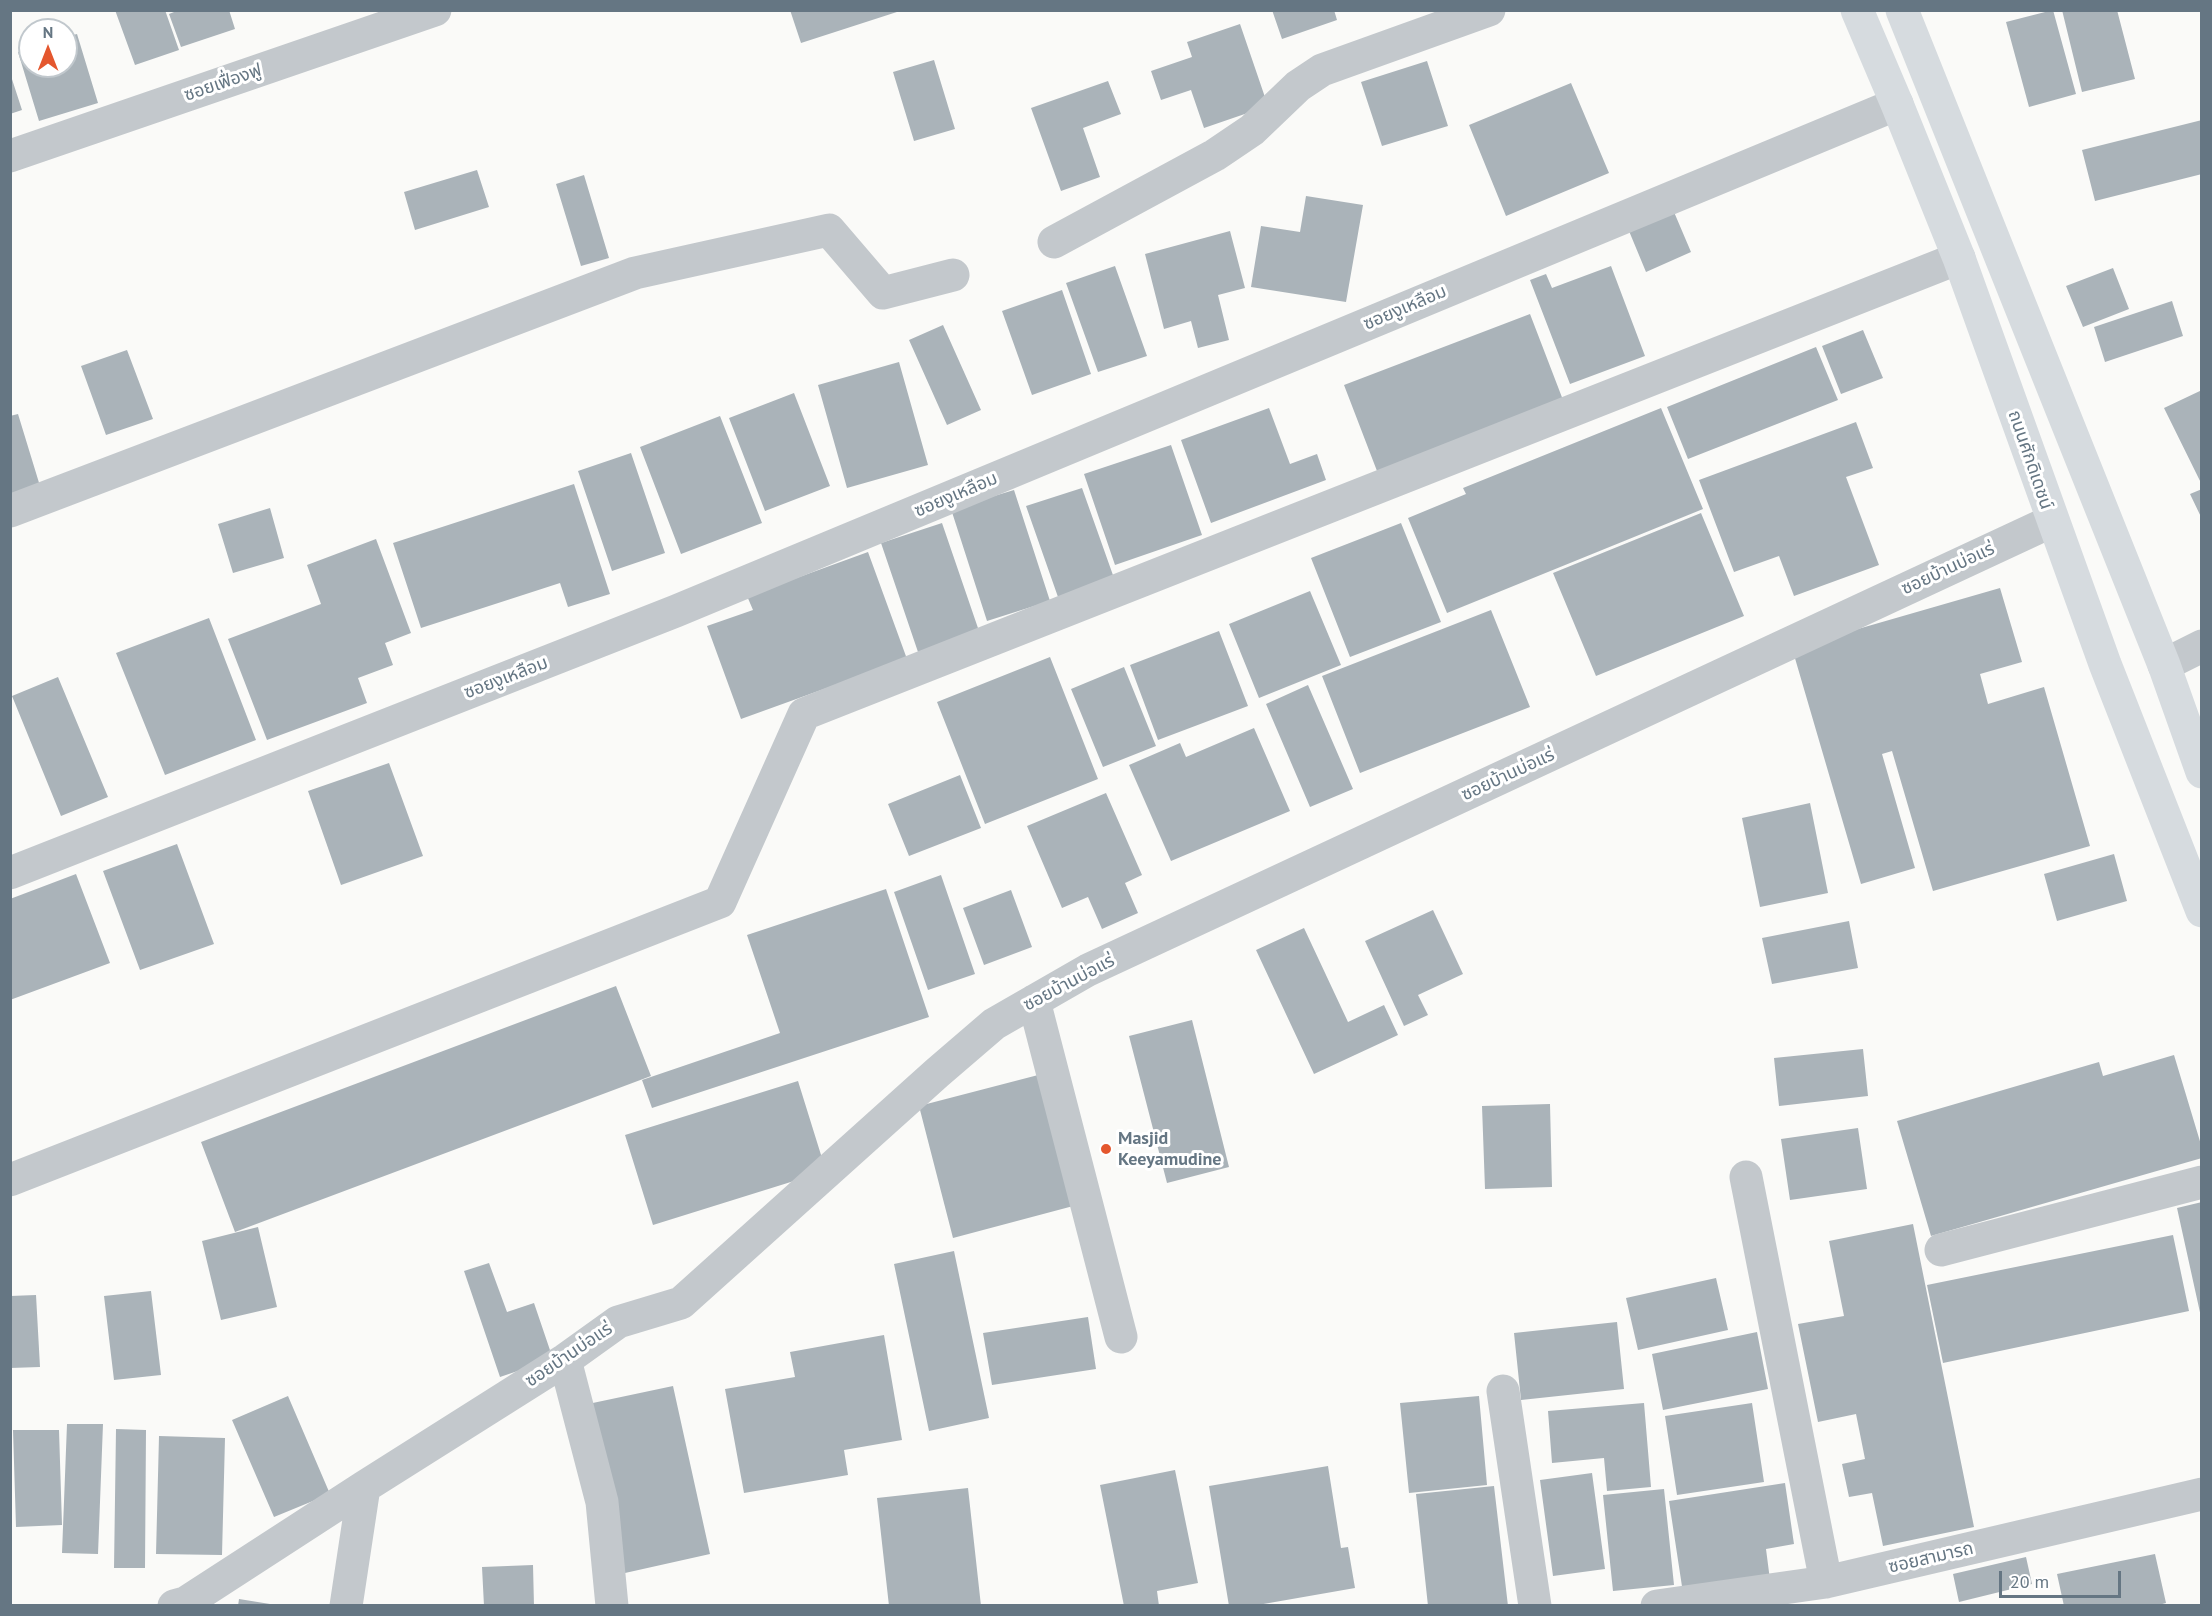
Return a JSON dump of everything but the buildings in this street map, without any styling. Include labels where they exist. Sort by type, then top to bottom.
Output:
[{"type":"main road","name":"ถนนศักดิเดชน์","points":[[1857,10],[1959,258],[2104,664],[2202,911]]},
{"type":"main road","points":[[1902,10],[2164,665],[2202,772]]},
{"type":"street","name":"ซอยเฟื่องฟู","points":[[10,156],[435,10]]},
{"type":"street","points":[[1054,242],[1215,154],[1252,130],[1298,86],[1322,70],[1489,10]]},
{"type":"street","name":"ซอยงูเหลือม","points":[[10,873],[676,611],[1897,104]]},
{"type":"street","points":[[10,511],[634,273],[829,230],[883,293],[953,275]]},
{"type":"street","points":[[10,1180],[720,902],[804,714],[1959,258]]},
{"type":"street","name":"ซอยบ้านบ่อแร่","points":[[181,1604],[565,1360],[618,1322],[681,1303],[994,1024],[1088,970],[2052,520]]},
{"type":"street","points":[[2164,665],[2202,646]]},
{"type":"street","points":[[1034,1001],[1121,1337]]},
{"type":"street","points":[[1746,1177],[1826,1582]]},
{"type":"street","points":[[1941,1250],[2202,1182]]},
{"type":"street","points":[[565,1360],[602,1502],[612,1605]]},
{"type":"street","points":[[1503,1391],[1535,1605]]},
{"type":"street","points":[[346,1605],[364,1486]]},
{"type":"street","name":"ซอยสามารถ","points":[[1658,1605],[1776,1597],[1826,1582],[2202,1494]]},
{"type":"place","name":"Masjid Keeyamudine","points":[[1106,1149]]}]
